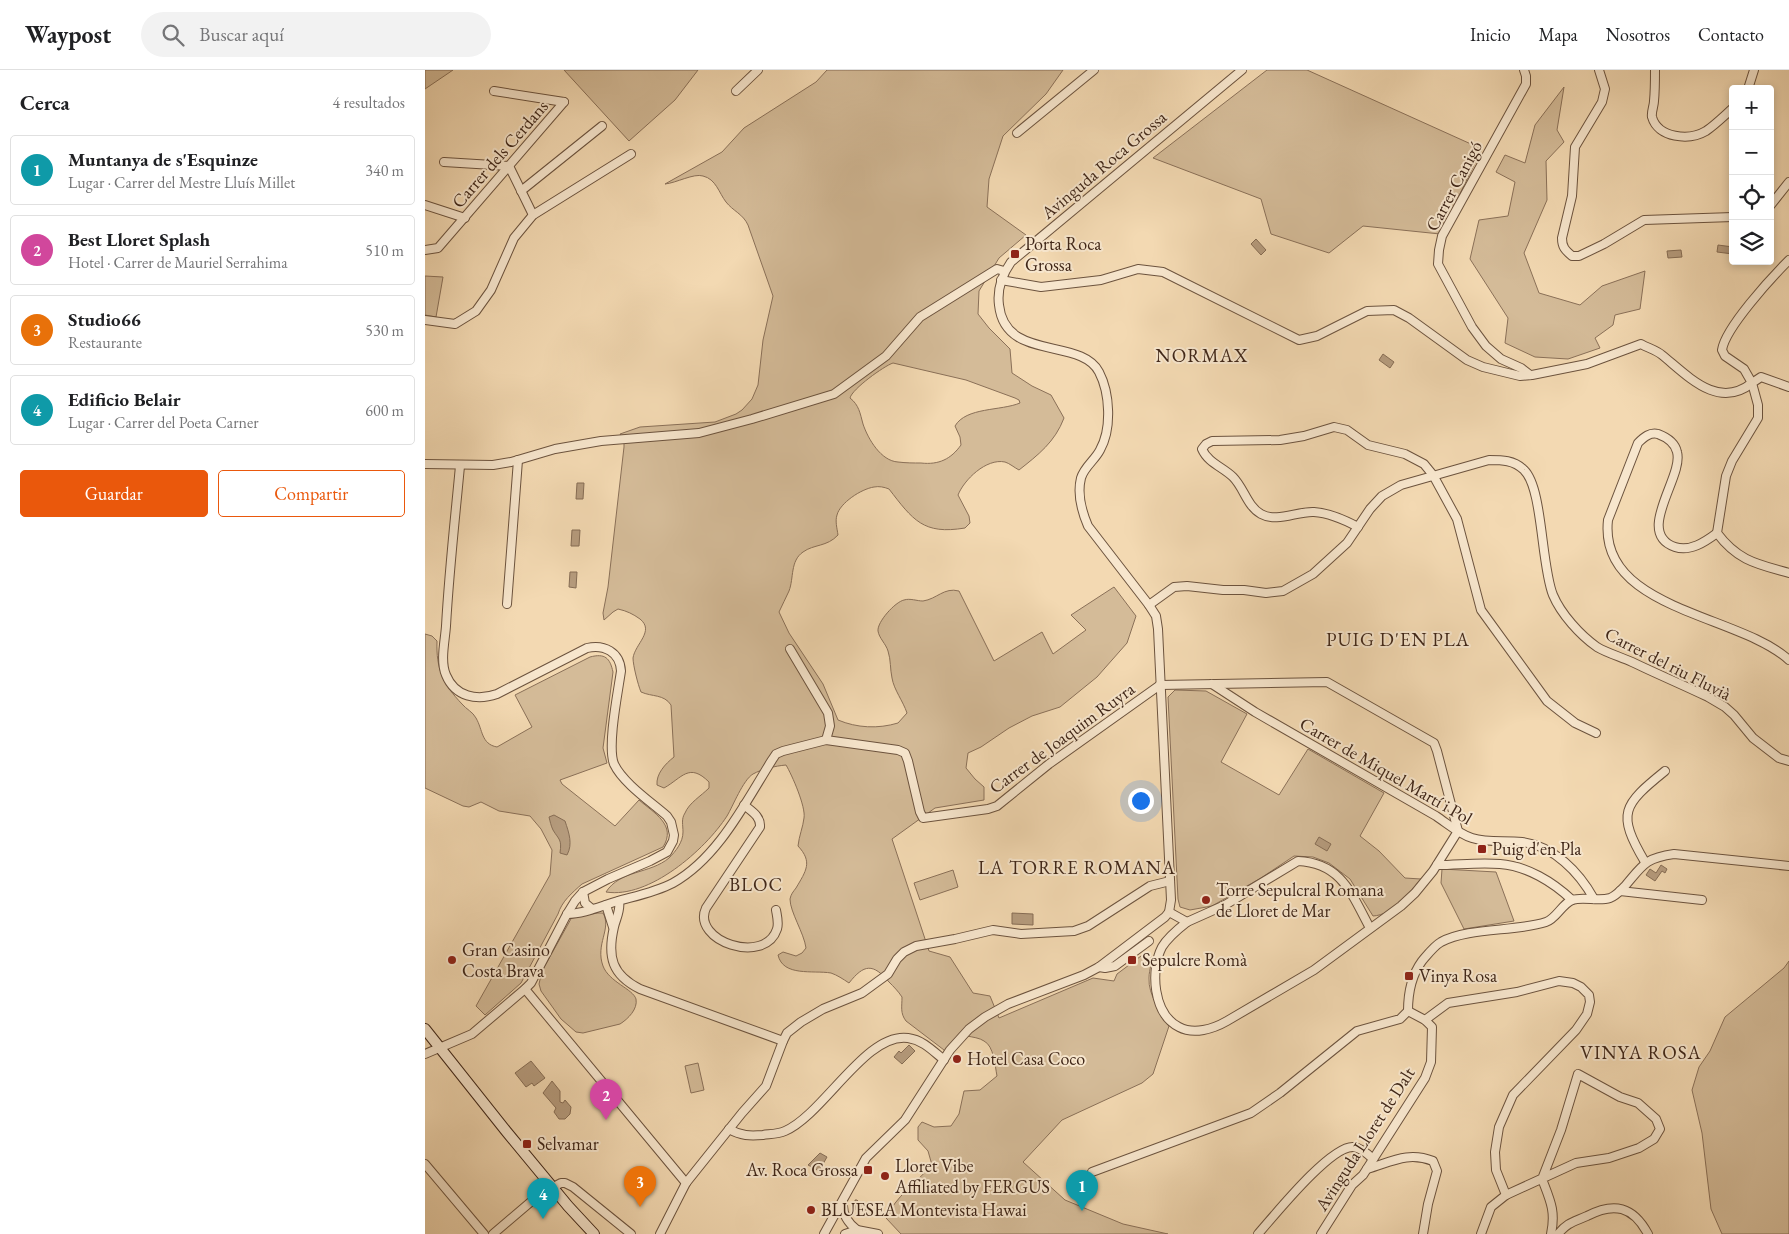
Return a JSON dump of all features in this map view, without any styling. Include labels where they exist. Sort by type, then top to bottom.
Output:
[{"type":"main road","points":[[425,1029],[552,1186],[594,1234]]},
{"type":"main road","points":[[425,1037],[439,1048]]},
{"type":"street","points":[[736,91],[758,70]]},
{"type":"street","points":[[1017,134],[1094,70]]},
{"type":"street","name":"Avinguda Roca Grossa","points":[[1169,912],[1171,907],[1170,880],[1156,616],[1088,526],[1083,515],[1079,490],[1083,472],[1100,451],[1107,428],[1108,413],[1103,382],[1098,371],[1081,356],[1030,344],[1019,338],[1007,326],[1000,313],[999,292],[1004,271],[1017,257],[1242,70]]},
{"type":"street","name":"Carrer Canigó","points":[[1524,70],[1526,76],[1525,84],[1442,236],[1438,264],[1472,327],[1486,346],[1501,359],[1521,368],[1530,375]]},
{"type":"street","points":[[1599,70],[1605,89],[1603,102],[1575,147],[1572,196],[1562,238],[1562,245],[1571,256],[1579,256],[1616,238],[1644,220],[1729,217]]},
{"type":"street","points":[[1655,70],[1654,103],[1651,115],[1655,124],[1665,132],[1678,137],[1692,136],[1705,132],[1729,111]]},
{"type":"street","points":[[1749,85],[1754,70]]},
{"type":"street","name":"Carrer dels Cerdans","points":[[425,250],[438,248],[564,102],[494,92]]},
{"type":"street","points":[[521,191],[602,126]]},
{"type":"street","points":[[425,320],[455,324],[476,311],[491,290],[514,238],[533,215],[631,154]]},
{"type":"street","points":[[444,162],[509,166],[533,215]]},
{"type":"street","points":[[1774,201],[1789,182]]},
{"type":"street","points":[[425,205],[465,218]]},
{"type":"street","points":[[1789,260],[1767,282],[1725,337],[1723,343],[1722,350],[1725,356],[1744,369],[1752,383],[1758,405],[1758,418],[1732,461],[1726,476],[1717,533],[1703,543],[1688,548],[1675,547],[1664,540],[1659,530],[1659,516],[1677,466],[1678,453],[1674,445],[1666,437],[1655,433],[1645,436],[1638,443],[1608,520],[1606,533],[1619,567],[1634,583],[1655,597],[1772,646],[1789,660]]},
{"type":"street","points":[[425,464],[493,465],[555,449],[601,441],[699,432],[753,419],[834,394],[886,356],[920,317],[997,269],[1004,271]]},
{"type":"street","points":[[1001,280],[1041,287],[1101,280],[1138,269],[1163,272],[1299,340],[1317,336],[1367,311],[1394,310],[1415,322],[1467,360],[1483,367],[1519,376],[1587,364],[1641,344],[1660,354],[1697,385],[1710,390],[1724,393],[1742,391],[1761,377],[1789,387]]},
{"type":"street","points":[[1358,527],[1344,520],[1314,512],[1276,517],[1261,514],[1249,501],[1241,486],[1232,476],[1209,460],[1202,449],[1212,441],[1281,440],[1304,436],[1334,427],[1347,430],[1368,445],[1405,454],[1424,464],[1433,475],[1457,519],[1481,610],[1547,701],[1575,723],[1596,733]]},
{"type":"street","points":[[507,604],[518,460]]},
{"type":"street","name":"Carrer del riu Fluvià","points":[[1149,605],[1174,587],[1187,586],[1266,593],[1283,591],[1313,574],[1347,543],[1370,509],[1382,496],[1401,485],[1433,475],[1489,460],[1504,460],[1514,463],[1525,471],[1533,486],[1544,558],[1553,595],[1570,622],[1598,647],[1708,697],[1725,707],[1753,738],[1779,758],[1789,761]]},
{"type":"street","points":[[425,1054],[476,1031],[525,989],[533,978],[569,910],[583,892],[667,852],[673,842],[673,828],[667,816],[626,780],[614,763],[612,746],[621,671],[619,661],[607,648],[596,646],[587,648],[486,698],[475,698],[463,694],[452,686],[445,674],[443,663],[460,466]]},
{"type":"street","points":[[1717,533],[1726,545],[1740,556],[1757,564],[1789,574]]},
{"type":"street","points":[[790,649],[828,713],[830,726],[826,740]]},
{"type":"street","points":[[1160,685],[1327,682],[1434,743],[1458,831],[1437,865],[1415,893],[1401,906],[1314,970],[1223,1024],[1202,1030],[1193,1030],[1179,1027],[1173,1023],[1164,1011],[1156,993],[1155,985],[1159,954],[1167,939],[1187,922],[1225,906],[1298,861],[1311,862],[1325,868],[1342,880],[1370,928]]},
{"type":"street","name":"Carrer de Miquel Martí i Pol","points":[[1211,684],[1255,712],[1436,816],[1458,831],[1480,840],[1529,843],[1545,850],[1569,865],[1586,884],[1594,900]]},
{"type":"street","name":"Carrer de Joaquim Ruyra","points":[[569,910],[576,914],[663,888],[681,878],[717,846],[776,754],[783,750],[826,740],[898,750],[905,753],[923,818],[988,809],[997,806],[1049,764],[1160,685]]},
{"type":"street","points":[[1645,862],[1637,849],[1627,822],[1628,809],[1644,788],[1665,771]]},
{"type":"street","points":[[744,804],[759,818],[760,827],[706,908],[704,913],[705,923],[707,929],[719,939],[742,948],[756,947],[767,942],[775,933],[778,922],[776,910]]},
{"type":"street","points":[[1092,1172],[1251,1113],[1279,1094],[1357,1031],[1400,1019],[1408,1011],[1408,994],[1413,978],[1424,959],[1440,942],[1457,936],[1549,922],[1559,910],[1572,900],[1612,898],[1645,862],[1656,857],[1674,854],[1789,866]]},
{"type":"street","points":[[1437,865],[1501,864],[1517,868],[1554,884],[1572,900]]},
{"type":"street","points":[[660,1234],[686,1184],[766,1086],[787,1033],[801,1022],[823,1008],[862,993],[883,979],[900,956],[916,946],[993,930],[1021,934],[1074,931],[1088,926],[1150,886],[1170,880]]},
{"type":"street","points":[[1620,891],[1702,900]]},
{"type":"street","points":[[583,892],[585,903],[592,909]]},
{"type":"street","points":[[619,901],[620,906],[613,928],[610,948],[612,961],[618,973],[628,982],[640,989],[783,1041]]},
{"type":"street","points":[[606,905],[613,928]]},
{"type":"street","points":[[824,1234],[866,1158],[905,1120],[962,1035],[985,1017],[1013,1002],[1084,975],[1099,967],[1165,918],[1169,912],[1187,922]]},
{"type":"street","points":[[1144,934],[1159,954]]},
{"type":"street","points":[[1099,967],[1115,966],[1149,941]]},
{"type":"street","points":[[1408,1011],[1425,1020],[1448,1003],[1517,992],[1559,981],[1573,983],[1581,987],[1589,995],[1590,1002],[1587,1014],[1577,1030],[1513,1096],[1499,1127],[1495,1152],[1496,1170],[1506,1195]]},
{"type":"street","points":[[525,989],[686,1184]]},
{"type":"street","name":"Avinguda Lloret de Dalt","points":[[1321,1234],[1352,1185],[1367,1169],[1425,1078],[1431,1062],[1432,1027],[1425,1020]]},
{"type":"street","points":[[729,1129],[741,1135],[749,1136],[775,1134],[791,1128],[810,1114],[863,1058],[877,1047],[891,1040],[899,1038],[914,1039],[927,1046],[944,1060]]},
{"type":"street","points":[[1481,1234],[1491,1207],[1506,1195],[1542,1179],[1576,1164],[1609,1158],[1639,1148],[1654,1138],[1660,1129],[1657,1120],[1638,1102],[1620,1097],[1578,1074],[1561,1130],[1542,1179],[1551,1203],[1554,1219],[1551,1234]]},
{"type":"street","points":[[1258,1234],[1319,1166],[1344,1149],[1353,1147],[1364,1151],[1373,1158]]},
{"type":"street","points":[[1367,1169],[1408,1157],[1422,1157],[1433,1161],[1437,1170],[1428,1204],[1423,1234]]},
{"type":"street","points":[[425,1164],[484,1234]]},
{"type":"street","points":[[493,1234],[540,1194],[561,1182],[569,1185],[631,1234]]},
{"type":"street","points":[[843,1200],[843,1210],[851,1232],[878,1234]]},
{"type":"street","points":[[1558,1234],[1570,1222],[1596,1211],[1613,1208],[1626,1210],[1636,1217],[1648,1234]]},
{"type":"shaded area","points":[[425,70],[453,70],[425,89]]},
{"type":"shaded area","points":[[564,70],[698,70],[675,100],[629,141]]},
{"type":"shaded area","points":[[827,70],[1063,70],[1046,94],[1003,136],[989,179],[987,207],[1026,235],[999,258],[979,291],[978,314],[1010,349],[1012,373],[1051,395],[1064,418],[1060,427],[1051,441],[1019,470],[1005,462],[990,463],[970,477],[958,495],[969,516],[970,523],[965,528],[939,529],[920,523],[905,509],[889,489],[869,488],[852,497],[842,506],[837,515],[838,535],[829,542],[807,549],[796,560],[791,586],[779,612],[789,633],[823,684],[838,720],[868,727],[898,723],[907,713],[893,682],[888,651],[878,631],[883,618],[892,608],[904,600],[923,601],[945,592],[959,591],[994,661],[1042,632],[1053,654],[1086,630],[1071,615],[1114,587],[1136,616],[1127,643],[1097,677],[1060,707],[1032,716],[968,753],[966,768],[984,787],[984,800],[935,808],[892,839],[929,951],[950,957],[973,993],[990,996],[999,1018],[1093,978],[1114,981],[1117,974],[1145,953],[1150,954],[1149,984],[1156,1003],[1169,1026],[1153,1074],[1142,1083],[1062,1120],[1023,1162],[1065,1200],[1123,1224],[1168,1234],[901,1234],[886,1218],[901,1196],[932,1165],[928,1151],[918,1140],[918,1127],[922,1122],[934,1127],[951,1126],[959,1114],[964,1091],[980,1090],[997,1076],[993,1057],[987,1044],[980,1039],[967,1036],[947,1056],[944,1050],[906,1021],[902,1013],[902,997],[878,971],[869,968],[864,969],[849,983],[831,973],[792,970],[781,962],[778,955],[783,952],[796,956],[806,948],[792,910],[790,899],[803,877],[807,862],[798,846],[804,813],[798,791],[786,765],[764,769],[749,777],[727,816],[717,829],[690,857],[674,869],[640,888],[623,892],[606,892],[619,880],[653,867],[669,858],[677,849],[682,839],[683,820],[687,809],[709,788],[709,782],[702,776],[691,772],[681,776],[664,788],[657,785],[658,777],[662,770],[674,757],[671,705],[665,699],[645,694],[640,689],[633,658],[645,633],[646,628],[644,624],[632,614],[618,609],[604,620],[603,613],[608,587],[624,447],[624,440],[620,434],[640,427],[715,422],[742,410],[752,399],[758,385],[763,340],[773,296],[748,225],[726,202],[714,183],[699,175],[665,184],[722,152],[744,128],[816,82]],"holes":[[[893,363],[966,380],[1015,398],[1020,403],[975,412],[960,420],[955,426],[961,445],[949,457],[933,463],[898,462],[886,458],[872,442],[865,430],[857,406],[850,398],[856,389],[869,378]]]},
{"type":"shaded area","points":[[1267,70],[1307,70],[1482,149],[1440,234],[1363,226],[1329,253],[1271,234],[1261,199],[1153,158]]},
{"type":"shaded area","points":[[1564,87],[1557,130],[1564,142],[1546,161],[1547,200],[1524,253],[1539,293],[1580,305],[1602,286],[1645,271],[1640,309],[1615,315],[1613,325],[1595,338],[1600,348],[1568,359],[1535,357],[1505,343],[1508,318],[1470,259],[1479,220],[1508,216],[1515,182],[1496,172],[1505,155],[1525,163],[1535,125]]},
{"type":"shaded area","points":[[1256,239],[1266,250],[1261,255],[1251,244]]},
{"type":"shaded area","points":[[1718,245],[1729,246],[1729,254],[1717,252]]},
{"type":"shaded area","points":[[1681,250],[1682,257],[1668,258],[1667,251]]},
{"type":"shaded area","points":[[425,276],[443,277],[436,317],[425,315]]},
{"type":"shaded area","points":[[1383,354],[1394,362],[1390,368],[1379,360]]},
{"type":"shaded area","points":[[577,483],[584,483],[583,499],[576,499]]},
{"type":"shaded area","points":[[572,530],[580,530],[579,546],[571,546]]},
{"type":"shaded area","points":[[570,572],[577,572],[576,588],[569,587]]},
{"type":"shaded area","points":[[425,634],[432,636],[437,641],[439,668],[445,683],[455,697],[475,716],[485,740],[497,747],[532,727],[515,695],[590,657],[603,656],[606,658],[613,672],[603,748],[607,763],[560,780],[562,784],[615,826],[639,800],[662,820],[667,832],[667,839],[663,847],[582,884],[571,894],[562,905],[521,983],[485,1015],[476,1006],[550,875],[552,850],[541,829],[530,816],[499,811],[481,802],[469,807],[463,806],[425,788]]},
{"type":"shaded area","points":[[1175,690],[1206,691],[1247,714],[1221,762],[1279,795],[1308,749],[1384,793],[1360,836],[1379,851],[1405,878],[1421,879],[1394,908],[1380,915],[1373,916],[1350,879],[1329,863],[1313,857],[1294,856],[1261,878],[1212,906],[1190,910],[1180,907],[1178,899],[1168,697]]},
{"type":"shaded area","points":[[554,815],[565,821],[570,843],[567,855],[560,853],[560,842],[552,828],[549,817]]},
{"type":"shaded area","points":[[1319,837],[1331,844],[1327,851],[1315,844]]},
{"type":"shaded area","points":[[1661,865],[1667,869],[1665,873],[1662,871],[1655,881],[1646,875],[1650,869],[1656,873]]},
{"type":"shaded area","points":[[1442,869],[1496,872],[1514,921],[1464,929],[1441,883]]},
{"type":"shaded area","points":[[953,870],[958,887],[920,900],[914,883]]},
{"type":"shaded area","points":[[603,913],[606,925],[601,951],[603,966],[615,981],[634,995],[636,1003],[632,1013],[620,1024],[583,1033],[576,1032],[561,1019],[541,991],[539,984],[542,971],[572,917]]},
{"type":"shaded area","points":[[1012,913],[1033,914],[1033,925],[1012,924]]},
{"type":"shaded area","points":[[1789,961],[1789,1234],[1722,1234],[1711,1209],[1702,1133],[1692,1090],[1699,1067],[1710,1051],[1725,1017],[1784,968]]},
{"type":"shaded area","points":[[909,1045],[915,1051],[902,1064],[894,1057],[899,1051],[901,1053]]},
{"type":"shaded area","points":[[531,1061],[545,1078],[534,1086],[532,1083],[526,1087],[515,1073]]},
{"type":"shaded area","points":[[698,1063],[704,1090],[691,1093],[685,1066]]},
{"type":"shaded area","points":[[552,1081],[560,1091],[560,1102],[563,1103],[565,1100],[571,1107],[570,1114],[565,1119],[559,1119],[554,1112],[556,1108],[543,1093]]},
{"type":"shaded area","points":[[820,1153],[827,1157],[819,1171],[808,1165]]},
{"type":"shaded area","points":[[855,1200],[868,1212],[865,1217],[856,1210]]},
{"type":"place","name":"Porta Roca Grossa","points":[[1015,254]]},
{"type":"place","name":"Puig d'en Pla","points":[[1482,849]]},
{"type":"place","name":"Torre Sepulcral Romana de Lloret de Mar","points":[[1206,900]]},
{"type":"place","name":"Gran Casino Costa Brava","points":[[452,960]]},
{"type":"place","name":"Sepulcre Romà","points":[[1132,960]]},
{"type":"place","name":"Vinya Rosa","points":[[1409,976]]},
{"type":"place","name":"Hotel Casa Coco","points":[[957,1059]]},
{"type":"place","name":"Best Lloret Splash","points":[[606,1120]]},
{"type":"place","name":"Selvamar","points":[[527,1144]]},
{"type":"place","name":"Av. Roca Grossa","points":[[868,1170]]},
{"type":"place","name":"Lloret Vibe Affiliated by FERGUS","points":[[885,1176]]},
{"type":"place","name":"Studio66","points":[[640,1207]]},
{"type":"place","name":"BLUESEA Montevista Hawai","points":[[811,1210]]},
{"type":"place","name":"Muntanya de s'Esquinze","points":[[1082,1211]]},
{"type":"place","name":"Edificio Belair","points":[[543,1219]]},
{"type":"district","name":"NORMAX","points":[[1202,355]]},
{"type":"district","name":"PUIG D'EN PLA","points":[[1398,639]]},
{"type":"district","name":"LA TORRE ROMANA","points":[[1077,867]]},
{"type":"district","name":"BLOC","points":[[756,884]]},
{"type":"district","name":"VINYA ROSA","points":[[1641,1052]]}]
